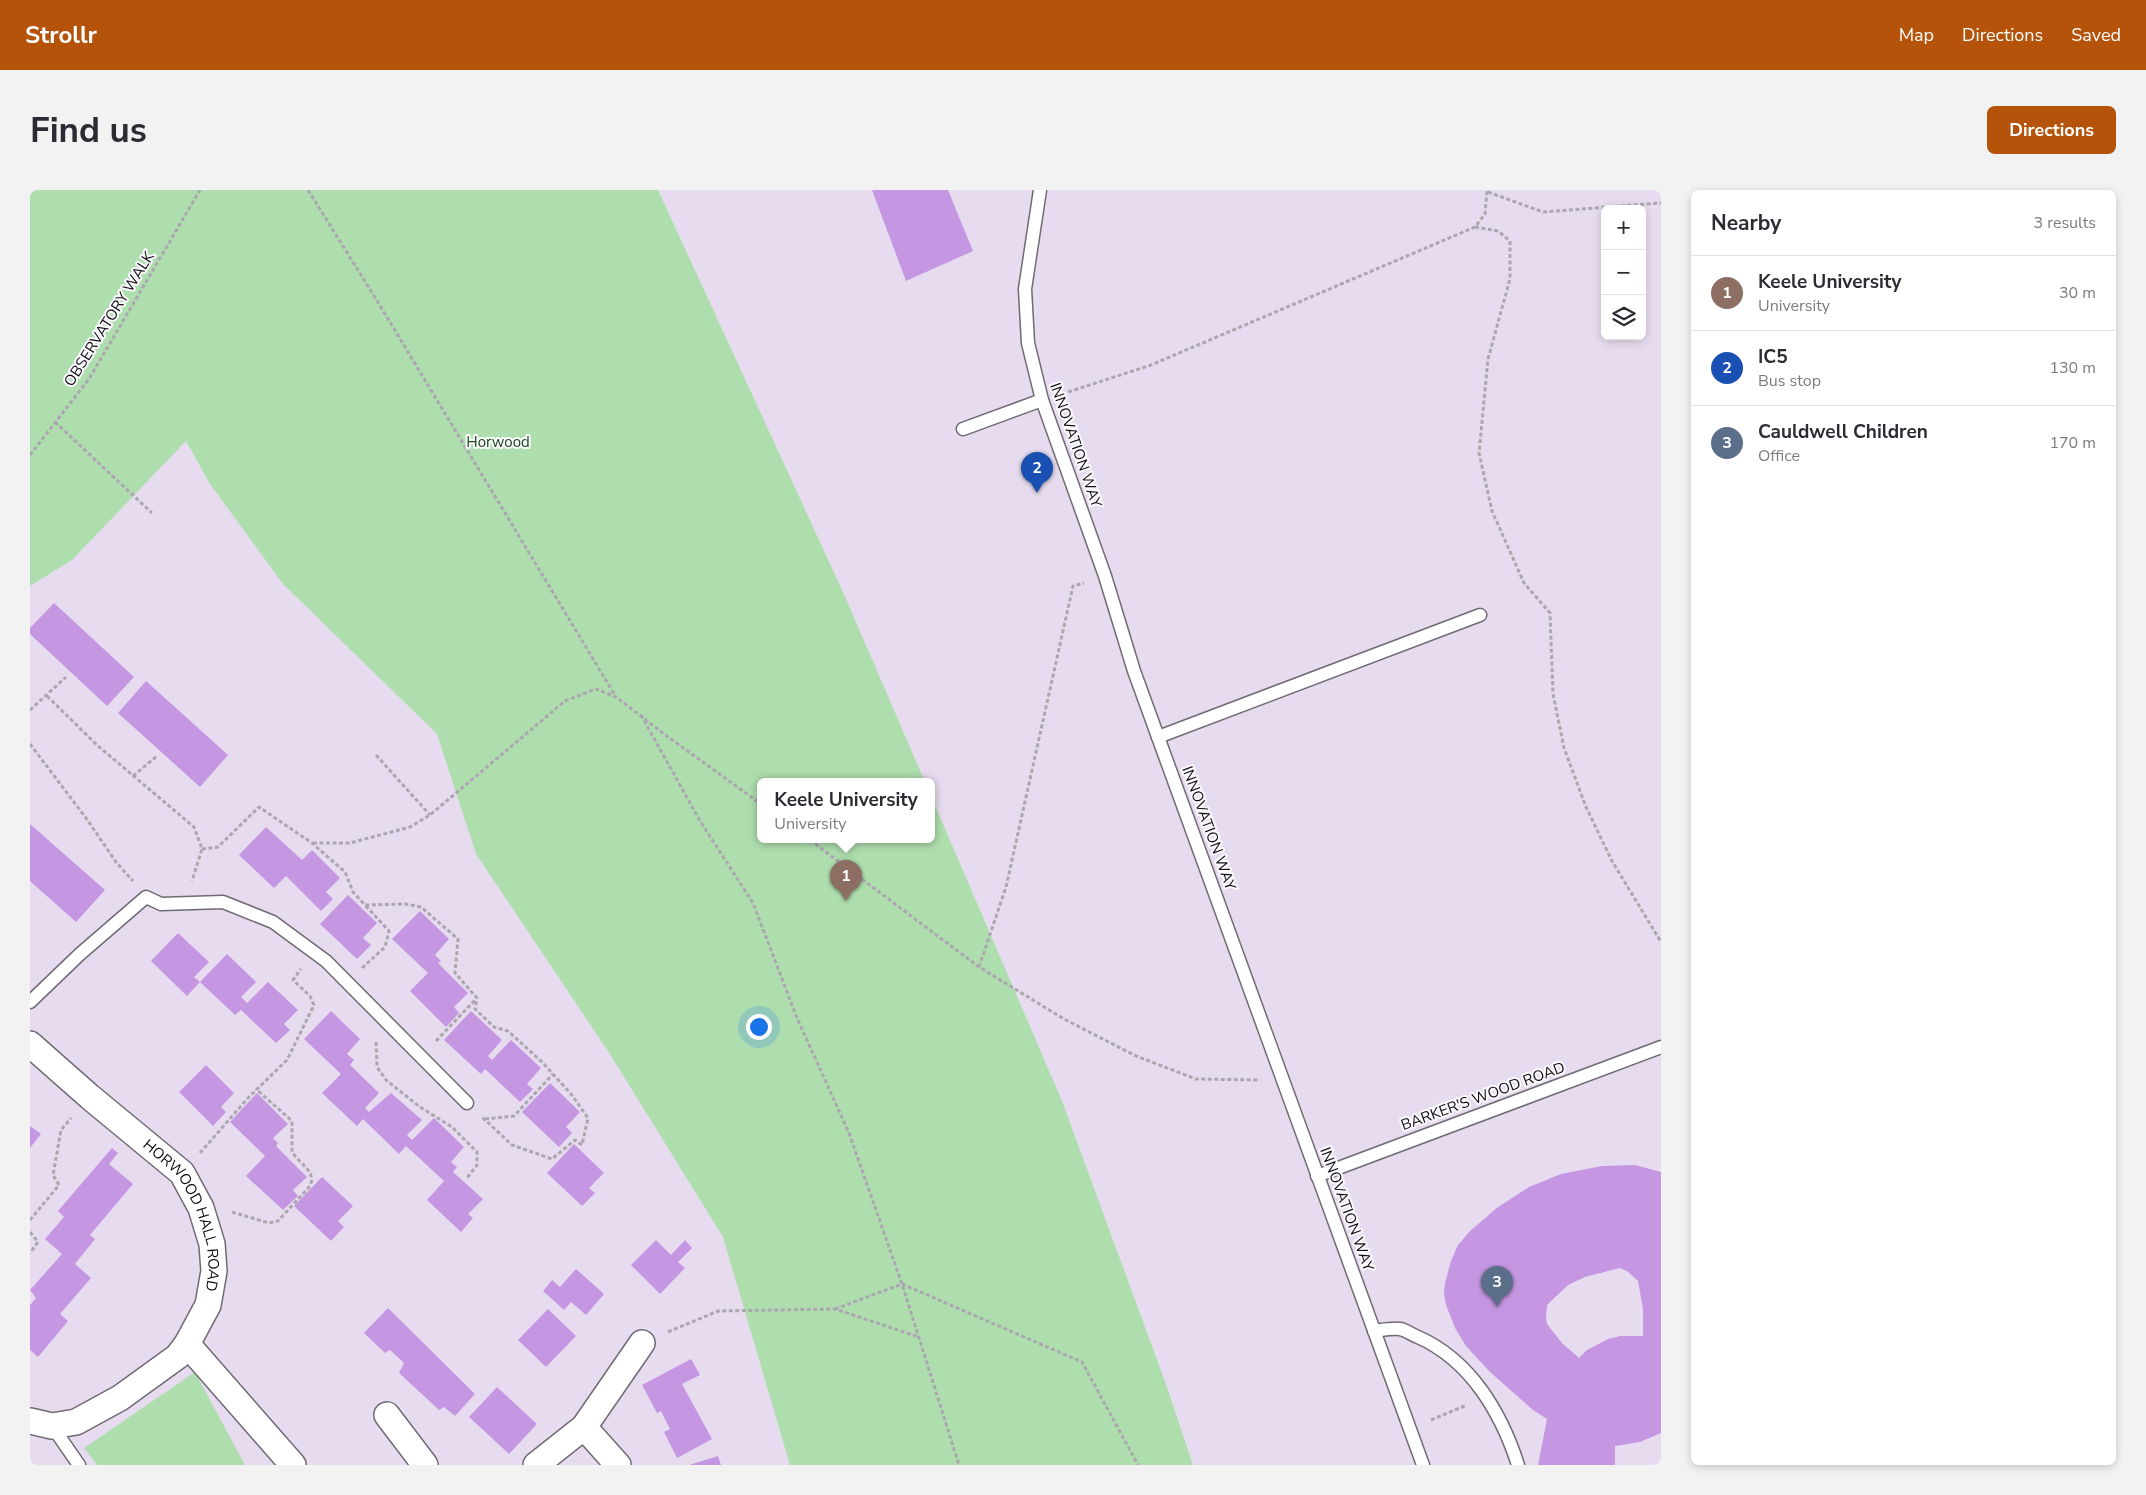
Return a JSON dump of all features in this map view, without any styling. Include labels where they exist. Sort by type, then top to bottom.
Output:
[{"type":"street","name":"HORWOOD HALL ROAD","points":[[30,1044],[90,1097],[182,1173],[201,1208],[212,1244],[214,1271],[208,1305],[187,1344],[178,1356],[120,1398],[76,1422],[41,1423]]},
{"type":"street","points":[[536,1465],[584,1427],[642,1343]]},
{"type":"street","points":[[187,1344],[293,1465]]},
{"type":"street","points":[[387,1415],[425,1465]]},
{"type":"street","points":[[584,1427],[618,1465]]},
{"type":"lane","name":"INNOVATION WAY","points":[[1040,190],[1025,289],[1028,343],[1042,400],[1105,576],[1134,670],[1422,1465]]},
{"type":"lane","points":[[963,429],[1042,400]]},
{"type":"lane","points":[[1158,737],[1480,615]]},
{"type":"lane","points":[[30,1002],[80,954],[146,896],[161,904],[223,902],[273,922],[314,953],[467,1103]]},
{"type":"lane","name":"BARKER'S WOOD ROAD","points":[[1317,1176],[1661,1047]]},
{"type":"lane","points":[[1374,1331],[1401,1329],[1432,1344],[1468,1373],[1487,1397],[1510,1439],[1518,1465]]},
{"type":"lane","points":[[41,1423],[79,1465]]},
{"type":"path","name":"OBSERVATORY WALK","points":[[30,455],[89,379],[200,190]]},
{"type":"path","points":[[308,190],[381,307],[616,696]]},
{"type":"path","points":[[1042,400],[1151,365],[1476,227],[1485,214],[1488,191],[1543,212],[1661,203]]},
{"type":"path","points":[[1476,227],[1498,231],[1510,241],[1510,279],[1488,359],[1480,453],[1492,511],[1524,583],[1550,613],[1553,694],[1564,748],[1586,807],[1612,861],[1661,942]]},
{"type":"path","points":[[55,422],[152,513]]},
{"type":"path","points":[[979,968],[1006,887],[1074,586],[1105,576]]},
{"type":"path","points":[[30,710],[66,677]]},
{"type":"path","points":[[312,843],[350,844],[410,827],[430,815],[565,701],[596,689],[616,696],[668,737],[757,801]]},
{"type":"path","points":[[47,696],[133,776],[194,827],[202,849],[193,881],[161,904]]},
{"type":"path","points":[[641,715],[700,820],[753,903],[796,1018],[849,1133],[902,1284],[959,1465]]},
{"type":"path","points":[[30,744],[86,818],[116,862],[146,896]]},
{"type":"path","points":[[376,755],[430,815]]},
{"type":"path","points":[[133,776],[157,756]]},
{"type":"path","points":[[202,849],[218,847],[259,807],[312,843],[345,872],[353,892],[389,931],[385,946],[365,968],[337,974]]},
{"type":"path","points":[[814,843],[979,968],[1064,1019],[1136,1056],[1187,1076],[1204,1079],[1283,1080]]},
{"type":"path","points":[[365,905],[405,904],[421,907],[458,939],[455,972],[477,998]]},
{"type":"path","points":[[182,1173],[256,1089],[286,1060],[314,1005],[310,996],[293,980],[314,953]]},
{"type":"path","points":[[412,1048],[434,1044],[477,998]]},
{"type":"path","points":[[467,1103],[512,1145],[552,1159],[575,1140],[582,1145],[588,1118],[553,1074],[508,1031],[494,1027],[475,1009],[477,998]]},
{"type":"path","points":[[378,1014],[375,1050],[377,1068],[386,1080],[420,1107],[452,1127],[477,1152],[477,1165],[467,1178]]},
{"type":"path","points":[[484,1120],[514,1116],[553,1074]]},
{"type":"path","points":[[201,1208],[242,1214],[269,1222],[278,1221],[310,1186],[313,1180],[312,1174],[292,1151],[292,1121],[256,1089]]},
{"type":"path","points":[[30,1220],[59,1185],[53,1175],[61,1130],[90,1097]]},
{"type":"path","points":[[30,1232],[38,1242],[30,1253]]},
{"type":"path","points":[[835,1309],[902,1284],[1082,1362],[1138,1465]]},
{"type":"path","points":[[642,1343],[718,1311],[835,1309],[919,1337]]},
{"type":"path","points":[[1409,1429],[1487,1397]]},
{"type":"shaded area","points":[[30,190],[1661,190],[1661,1465],[30,1465]]},
{"type":"green space","name":"Horwood","points":[[30,190],[658,190],[843,592],[923,778],[757,778],[757,843],[935,843],[935,805],[1062,1101],[1167,1387],[1193,1465],[790,1465],[723,1237],[608,1051],[476,854],[437,734],[283,584],[210,484],[186,441],[72,560],[30,586]]},
{"type":"green space","points":[[195,1372],[245,1465],[97,1465],[84,1448]]},
{"type":"building","points":[[872,190],[948,190],[973,251],[906,281]]},
{"type":"building","points":[[54,603],[134,677],[107,706],[30,634],[30,628]]},
{"type":"building","points":[[146,681],[228,755],[200,787],[118,713]]},
{"type":"building","points":[[30,824],[105,890],[76,922],[30,881]]},
{"type":"building","points":[[266,827],[302,860],[312,850],[340,878],[326,892],[333,899],[321,911],[286,876],[274,888],[239,855]]},
{"type":"building","points":[[348,895],[377,923],[363,938],[371,945],[357,959],[320,924]]},
{"type":"building","points":[[420,911],[449,939],[435,955],[441,961],[438,963],[468,993],[454,1007],[459,1013],[446,1027],[410,991],[428,973],[392,939]]},
{"type":"building","points":[[178,933],[209,962],[194,977],[200,982],[187,996],[151,961]]},
{"type":"building","points":[[227,954],[256,982],[241,997],[247,1003],[268,982],[298,1010],[284,1024],[290,1030],[276,1043],[241,1010],[235,1015],[200,982]]},
{"type":"building","points":[[331,1011],[360,1039],[347,1054],[354,1060],[350,1065],[379,1093],[365,1108],[369,1112],[391,1093],[422,1120],[407,1135],[412,1140],[434,1118],[464,1147],[451,1162],[457,1167],[453,1172],[483,1199],[468,1214],[473,1218],[461,1232],[427,1200],[444,1181],[406,1146],[399,1154],[363,1119],[357,1126],[322,1093],[341,1074],[304,1039]]},
{"type":"building","points":[[471,1011],[502,1040],[488,1056],[492,1060],[511,1040],[541,1068],[527,1084],[533,1089],[520,1102],[485,1069],[481,1074],[444,1040]]},
{"type":"building","points":[[206,1065],[234,1093],[221,1107],[226,1112],[213,1126],[179,1092]]},
{"type":"building","points":[[550,1083],[580,1112],[566,1127],[572,1133],[559,1147],[522,1112]]},
{"type":"building","points":[[257,1093],[288,1124],[273,1138],[278,1143],[276,1146],[307,1177],[293,1190],[298,1196],[283,1210],[246,1176],[265,1156],[230,1122]]},
{"type":"building","points":[[30,1126],[41,1134],[30,1148]]},
{"type":"building","points":[[574,1144],[604,1173],[589,1188],[595,1193],[582,1206],[547,1173]]},
{"type":"building","points":[[112,1148],[118,1153],[109,1164],[133,1184],[90,1235],[95,1239],[75,1264],[91,1278],[60,1314],[68,1321],[38,1357],[30,1350],[30,1305],[36,1298],[30,1290],[62,1254],[45,1239],[64,1217],[58,1211]]},
{"type":"building","points":[[1635,1165],[1661,1172],[1661,1433],[1640,1442],[1615,1446],[1615,1465],[1538,1465],[1547,1419],[1533,1410],[1490,1372],[1466,1346],[1455,1328],[1446,1305],[1445,1283],[1458,1245],[1470,1231],[1498,1207],[1529,1187],[1561,1174],[1602,1166]],"holes":[[[1620,1268],[1627,1271],[1638,1281],[1643,1309],[1643,1336],[1620,1336],[1608,1339],[1587,1350],[1579,1358],[1562,1343],[1547,1324],[1547,1305],[1568,1285],[1585,1277]]]},
{"type":"building","points":[[322,1177],[353,1206],[338,1221],[344,1227],[331,1241],[294,1206]]},
{"type":"building","points":[[656,1240],[671,1255],[685,1240],[692,1248],[678,1262],[685,1268],[660,1294],[631,1265]]},
{"type":"building","points":[[576,1269],[604,1294],[586,1315],[571,1302],[564,1310],[543,1291],[552,1280],[560,1287]]},
{"type":"building","points":[[388,1308],[475,1394],[455,1416],[444,1407],[439,1410],[399,1373],[404,1363],[390,1350],[385,1353],[364,1333]]},
{"type":"building","points":[[548,1309],[576,1336],[546,1367],[518,1340]]},
{"type":"building","points":[[691,1359],[700,1375],[682,1384],[712,1439],[677,1458],[664,1432],[670,1429],[661,1411],[657,1413],[642,1385]]},
{"type":"building","points":[[497,1387],[537,1424],[509,1454],[469,1417]]},
{"type":"building","points":[[718,1456],[721,1465],[689,1465]]},
{"type":"place","name":"IC5","points":[[1037,493]]},
{"type":"place","name":"Keele University","points":[[846,901]]},
{"type":"place","name":"Cauldwell Children","points":[[1497,1307]]}]
